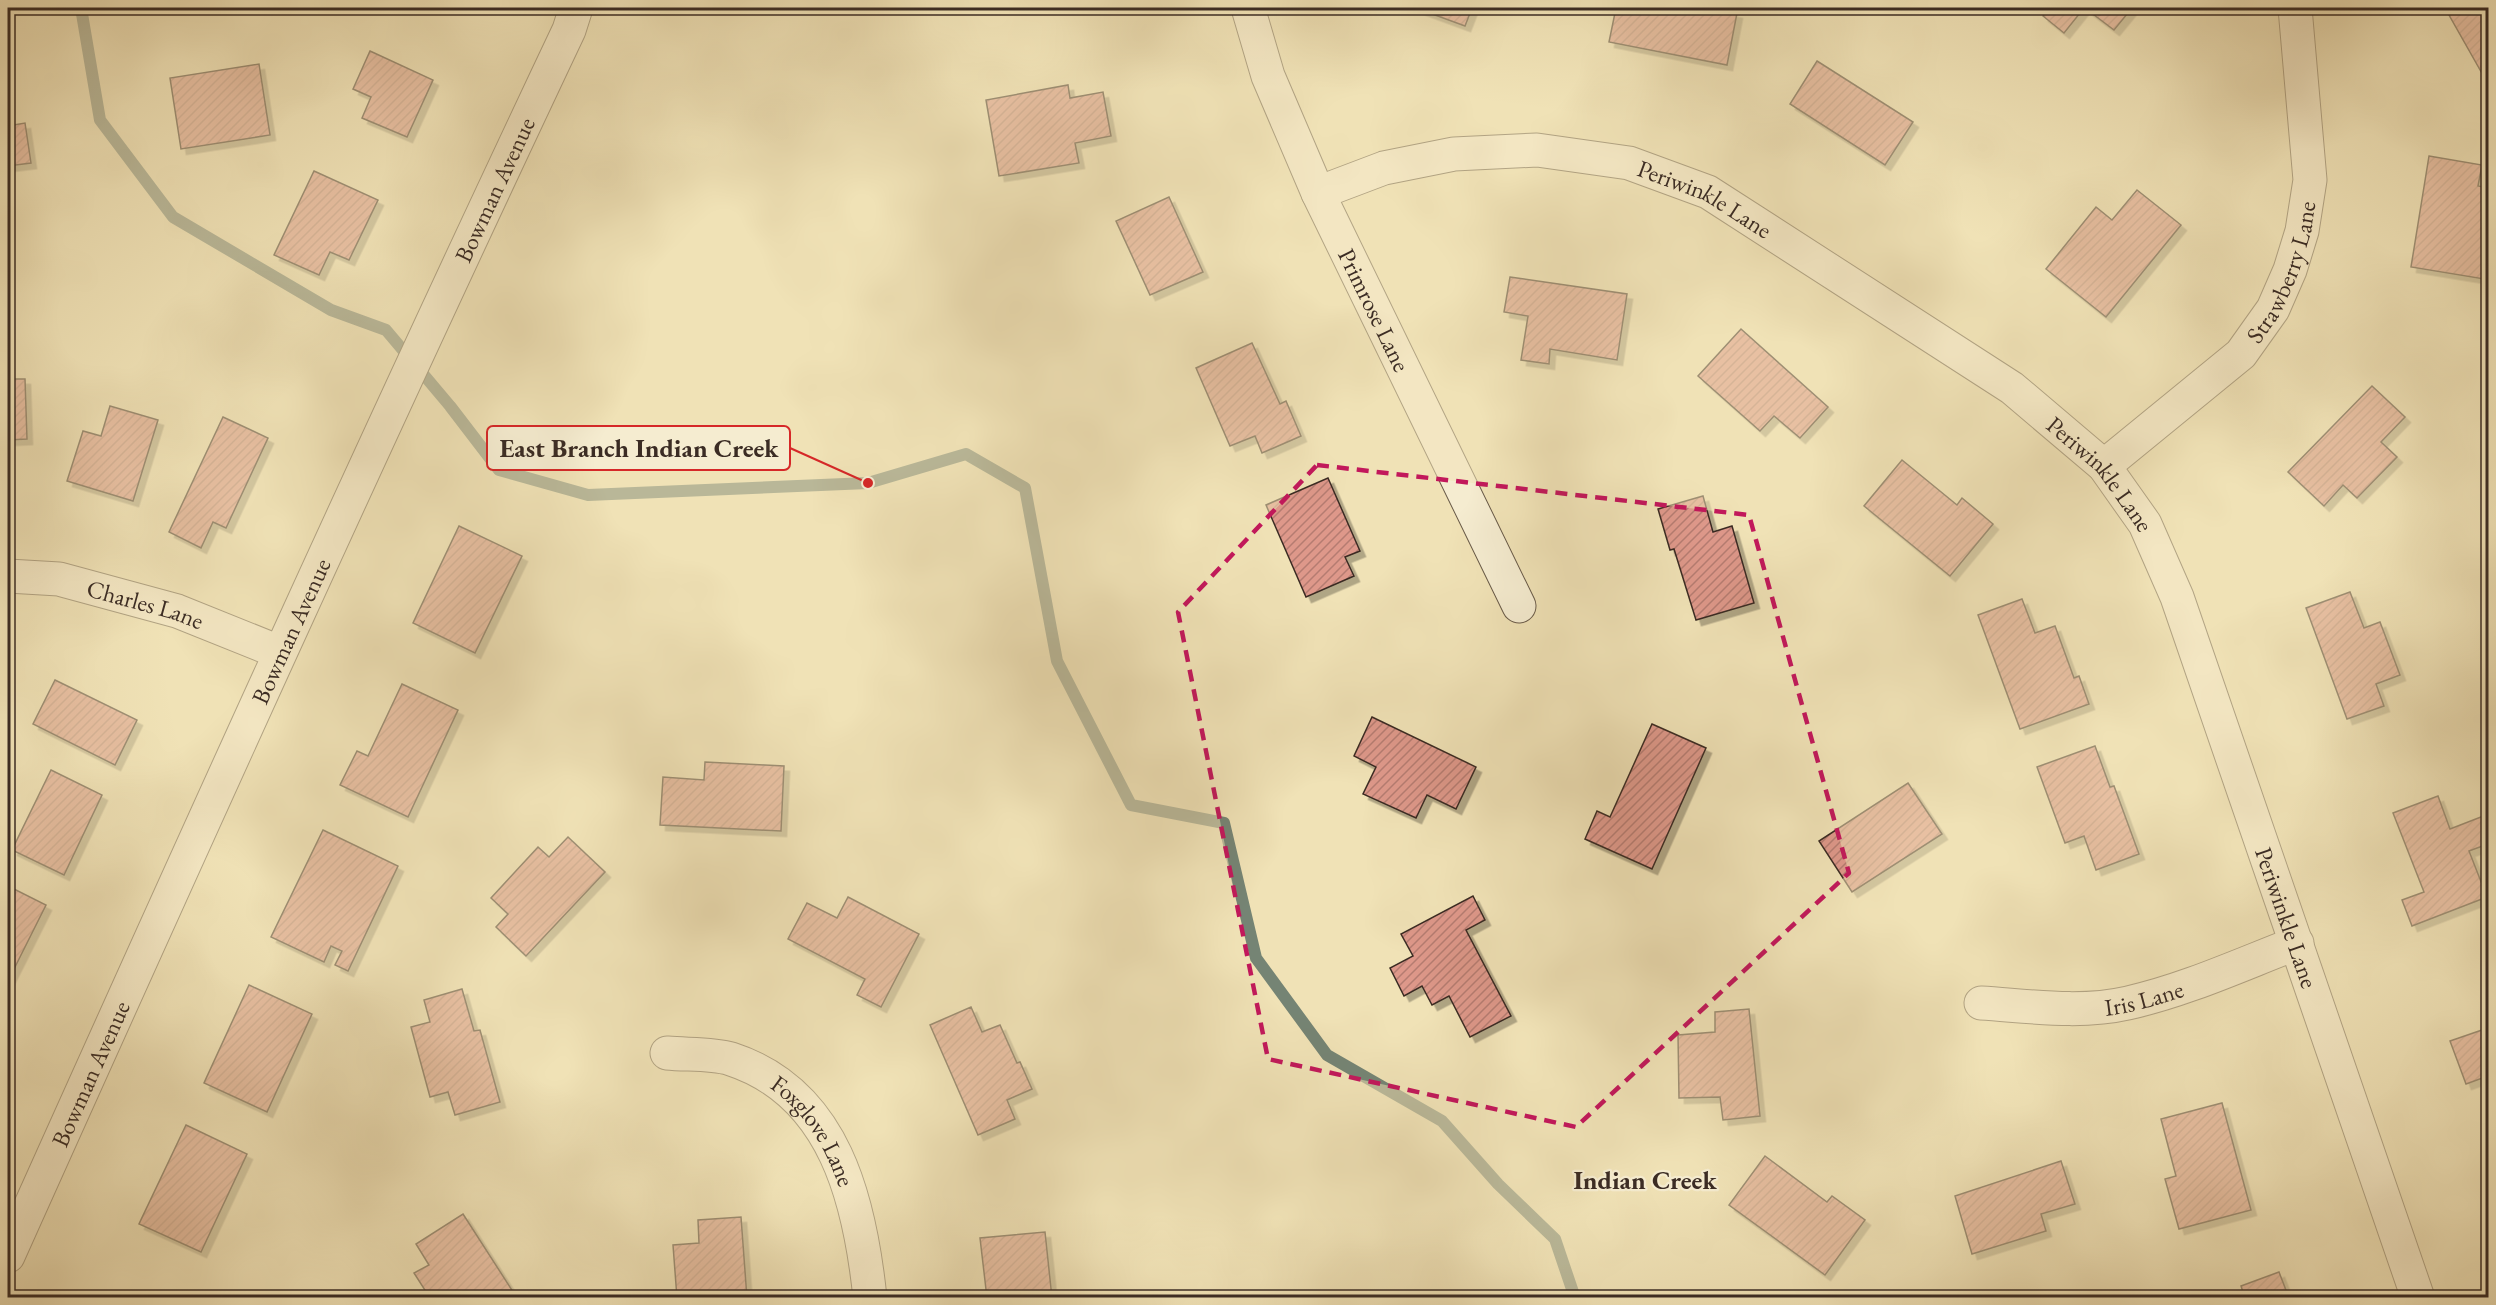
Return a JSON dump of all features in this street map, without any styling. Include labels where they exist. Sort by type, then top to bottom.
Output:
[{"type":"street","name":"Bowman Avenue","points":[[8,1256],[279,652],[569,30],[576,8]]},
{"type":"street","name":"Primrose Lane","points":[[1248,8],[1268,76],[1318,193],[1519,606]]},
{"type":"street","name":"Strawberry Lane","points":[[2104,466],[2241,354],[2273,309],[2290,270],[2302,231],[2310,180],[2295,8]]},
{"type":"street","name":"Periwinkle Lane","points":[[1318,193],[1384,168],[1454,154],[1537,150],[1629,163],[1708,192],[2012,388],[2104,466],[2145,524],[2177,597],[2418,1298]]},
{"type":"street","name":"Charles Lane","points":[[8,576],[60,579],[166,608],[279,652]]},
{"type":"street","name":"Iris Lane","points":[[1981,1003],[2074,1009],[2127,1003],[2183,987],[2297,943]]},
{"type":"street","name":"Foxglove Lane","points":[[667,1053],[728,1058],[755,1068],[778,1081],[803,1106],[823,1133],[839,1161],[850,1188],[859,1220],[870,1298]]},
{"type":"highlighted area","points":[[1317,465],[1749,515],[1849,873],[1576,1127],[1268,1059],[1178,612]]},
{"type":"building","points":[[1416,8],[1472,8],[1465,26]]},
{"type":"building","points":[[1616,8],[1710,8],[1737,13],[1727,65],[1609,42]]},
{"type":"building","points":[[2050,8],[2084,8],[2064,33],[2043,16]]},
{"type":"building","points":[[2085,8],[2132,8],[2114,30]]},
{"type":"building","points":[[2462,8],[2488,8],[2488,84],[2449,15]]},
{"type":"building","points":[[370,51],[433,80],[407,137],[362,118],[371,97],[353,89]]},
{"type":"building","points":[[1817,61],[1913,122],[1885,165],[1790,104]]},
{"type":"building","points":[[259,64],[270,135],[181,149],[170,78]]},
{"type":"building","points":[[1068,85],[1070,98],[1103,92],[1111,136],[1075,143],[1079,163],[999,176],[986,100]]},
{"type":"building","points":[[25,123],[31,163],[8,166],[8,126]]},
{"type":"building","points":[[2429,156],[2482,165],[2478,186],[2488,188],[2488,252],[2484,279],[2411,267]]},
{"type":"building","points":[[314,171],[378,200],[349,260],[330,252],[319,275],[274,255]]},
{"type":"building","points":[[2137,190],[2181,225],[2106,317],[2046,269],[2096,207],[2112,220]]},
{"type":"building","points":[[1169,197],[1203,272],[1150,295],[1116,221]]},
{"type":"building","points":[[1510,277],[1627,294],[1617,360],[1550,349],[1549,364],[1521,360],[1528,316],[1504,312]]},
{"type":"building","points":[[1741,329],[1828,407],[1800,438],[1774,416],[1760,431],[1698,376]]},
{"type":"building","points":[[1252,343],[1280,404],[1286,401],[1301,436],[1262,453],[1255,436],[1230,446],[1196,368]]},
{"type":"building","points":[[8,379],[25,379],[27,439],[8,440]]},
{"type":"building","points":[[2372,386],[2405,417],[2381,442],[2397,457],[2357,498],[2343,485],[2324,506],[2288,472]]},
{"type":"building","points":[[110,406],[158,420],[133,501],[67,481],[83,431],[101,436]]},
{"type":"building","points":[[223,417],[268,438],[226,528],[213,522],[201,548],[169,532]]},
{"type":"building","points":[[1902,460],[1957,505],[1962,498],[1993,524],[1950,576],[1864,506]]},
{"type":"building","points":[[1328,478],[1360,551],[1345,557],[1354,576],[1306,597],[1266,505]]},
{"type":"building","points":[[1703,496],[1713,532],[1732,526],[1754,603],[1696,620],[1674,549],[1670,550],[1658,509]]},
{"type":"building","points":[[459,526],[522,556],[475,653],[413,623]]},
{"type":"building","points":[[2350,592],[2364,628],[2380,622],[2400,675],[2376,684],[2384,706],[2347,719],[2306,608]]},
{"type":"building","points":[[2022,599],[2035,633],[2055,626],[2074,678],[2079,676],[2089,704],[2020,729],[1978,615]]},
{"type":"building","points":[[55,680],[137,720],[115,765],[33,724]]},
{"type":"building","points":[[402,684],[458,710],[408,817],[340,785],[357,751],[368,756]]},
{"type":"building","points":[[1372,717],[1476,767],[1456,809],[1427,795],[1416,818],[1363,794],[1376,767],[1354,756]]},
{"type":"building","points":[[1652,724],[1706,748],[1652,869],[1585,839],[1597,811],[1610,817]]},
{"type":"building","points":[[2095,746],[2110,787],[2114,786],[2139,854],[2096,870],[2084,836],[2065,843],[2037,767]]},
{"type":"building","points":[[705,762],[784,766],[781,831],[660,825],[663,777],[704,780]]},
{"type":"building","points":[[51,770],[102,795],[64,875],[12,850]]},
{"type":"building","points":[[1908,783],[1942,834],[1852,892],[1819,841]]},
{"type":"building","points":[[2438,796],[2450,829],[2486,815],[2488,844],[2469,851],[2487,897],[2412,926],[2402,900],[2424,892],[2393,813]]},
{"type":"building","points":[[323,830],[398,866],[348,971],[335,965],[342,951],[331,946],[324,962],[271,937]]},
{"type":"building","points":[[568,837],[605,872],[526,956],[496,927],[508,914],[491,898],[538,847],[549,857]]},
{"type":"building","points":[[8,886],[46,905],[8,981]]},
{"type":"building","points":[[1473,896],[1485,920],[1466,930],[1511,1016],[1470,1037],[1449,996],[1432,1005],[1422,986],[1404,996],[1390,968],[1413,956],[1401,934]]},
{"type":"building","points":[[848,897],[919,934],[881,1007],[857,995],[865,979],[788,939],[807,903],[837,918]]},
{"type":"building","points":[[249,985],[312,1014],[267,1112],[204,1083]]},
{"type":"building","points":[[462,989],[474,1031],[480,1030],[500,1102],[455,1115],[448,1092],[430,1097],[411,1027],[430,1022],[424,1000]]},
{"type":"building","points":[[971,1007],[982,1032],[1000,1025],[1032,1089],[1007,1100],[1015,1119],[978,1135],[930,1025]]},
{"type":"building","points":[[1749,1009],[1760,1116],[1723,1120],[1720,1097],[1679,1098],[1678,1035],[1715,1032],[1715,1012]]},
{"type":"building","points":[[2482,1030],[2486,1040],[2488,1039],[2488,1076],[2466,1084],[2450,1041]]},
{"type":"building","points":[[2222,1103],[2251,1210],[2179,1229],[2165,1179],[2176,1176],[2161,1119]]},
{"type":"building","points":[[186,1125],[247,1154],[201,1252],[139,1224]]},
{"type":"building","points":[[1765,1156],[1827,1202],[1832,1196],[1865,1220],[1825,1275],[1729,1205]]},
{"type":"building","points":[[2061,1161],[2075,1204],[2041,1214],[2046,1231],[1972,1254],[1955,1196]]},
{"type":"building","points":[[463,1214],[517,1298],[430,1298],[414,1273],[429,1265],[416,1244]]},
{"type":"building","points":[[741,1217],[747,1298],[677,1298],[673,1245],[699,1243],[698,1220]]},
{"type":"building","points":[[1045,1232],[1052,1298],[987,1298],[980,1238]]},
{"type":"building","points":[[2279,1272],[2289,1298],[2245,1298],[2241,1286]]},
{"type":"waterway","points":[[81,8],[100,120],[173,217],[331,310],[386,330],[450,406],[499,470],[588,495],[868,483],[966,454],[1025,488],[1057,661],[1131,805],[1224,823],[1256,958],[1327,1055],[1442,1121],[1498,1184],[1555,1239],[1575,1298]]},
{"type":"place","name":"East Branch Indian Creek","points":[[868,483]]},
{"type":"district","name":"Indian Creek","points":[[1645,1180]]}]
